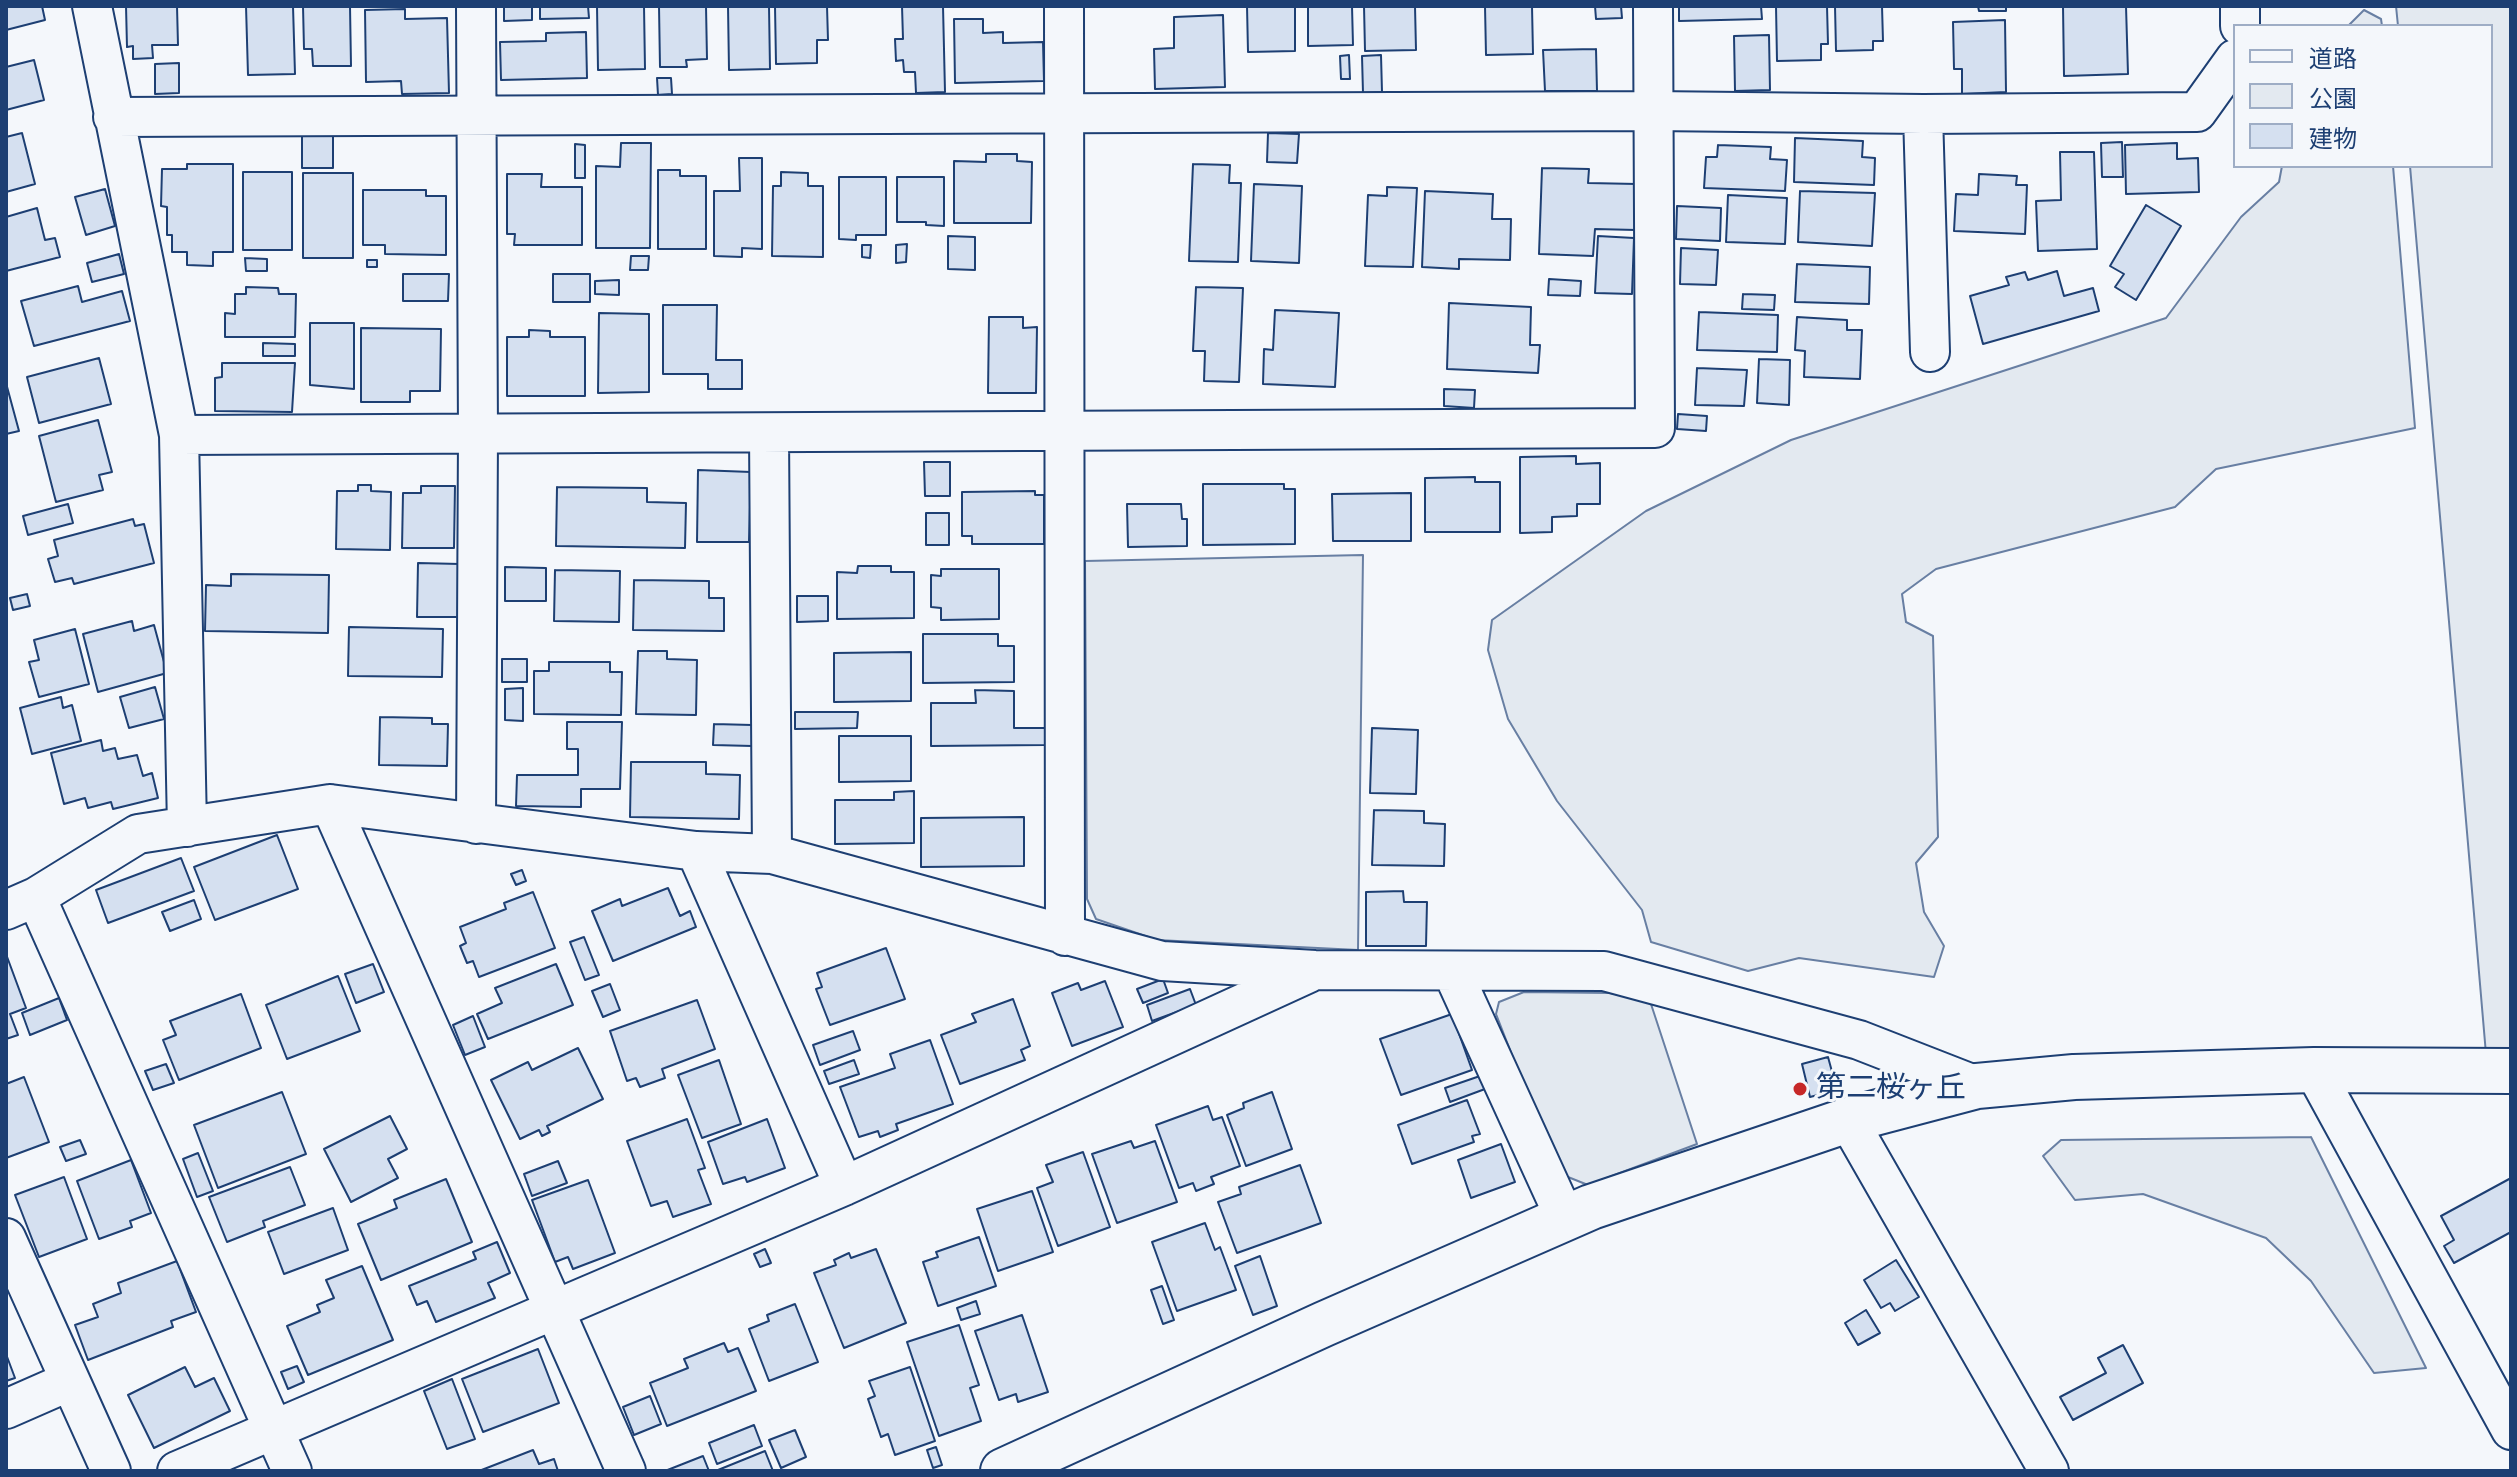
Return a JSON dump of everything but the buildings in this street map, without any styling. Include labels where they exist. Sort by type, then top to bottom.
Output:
[{"type":"street","points":[[92,6],[179,435],[187,827]]},
{"type":"street","points":[[476,6],[476,824]]},
{"type":"street","points":[[1064,6],[1065,936]]},
{"type":"street","points":[[179,435],[1655,428],[1653,6]]},
{"type":"street","points":[[113,117],[2197,112],[2233,62]]},
{"type":"street","points":[[1923,114],[1930,352]]},
{"type":"street","points":[[769,433],[772,854]]},
{"type":"street","points":[[330,804],[626,1471]]},
{"type":"street","points":[[292,1471],[21,904],[138,834],[330,804],[696,851],[772,854],[1162,961],[1315,970],[1453,973],[1604,971],[1859,1040],[1977,1086]]},
{"type":"street","points":[[696,851],[844,1186]]},
{"type":"street","points":[[177,1471],[844,1186],[1315,970]]},
{"type":"street","points":[[1453,973],[1565,1218]]},
{"type":"street","points":[[2314,1070],[2511,1430]]},
{"type":"street","points":[[1003,1471],[1324,1324],[1591,1207],[1848,1120],[1977,1086],[2074,1077],[2314,1070],[2511,1071]]},
{"type":"street","points":[[1848,1120],[2049,1471]]},
{"type":"street","points":[[6,1238],[111,1471]]},
{"type":"street","points":[[6,1409],[70,1381]]},
{"type":"green space","points":[[2396,6],[2511,6],[2511,1053],[2486,1054],[2410,168],[2493,168],[2493,24],[2398,24]]},
{"type":"green space","points":[[2364,10],[2381,19],[2382,24],[2350,24]]},
{"type":"green space","points":[[2282,168],[2393,168],[2415,428],[2216,469],[2175,507],[1936,569],[1902,594],[1906,622],[1933,636],[1938,837],[1916,863],[1924,912],[1944,946],[1934,977],[1799,958],[1748,971],[1651,942],[1642,910],[1557,801],[1508,719],[1488,650],[1492,620],[1646,511],[1791,440],[2166,318],[2241,217],[2279,182]]},
{"type":"green space","points":[[1363,555],[1358,950],[1157,940],[1096,919],[1087,899],[1085,561]]},
{"type":"green space","points":[[1524,992],[1610,993],[1650,1001],[1697,1144],[1588,1185],[1558,1173],[1496,1014],[1499,1002]]},
{"type":"green space","points":[[2311,1137],[2426,1368],[2374,1373],[2311,1281],[2266,1238],[2143,1194],[2075,1200],[2043,1156],[2061,1140]]},
{"type":"place","name":"第二桜ヶ丘","points":[[1800,1089]]}]
